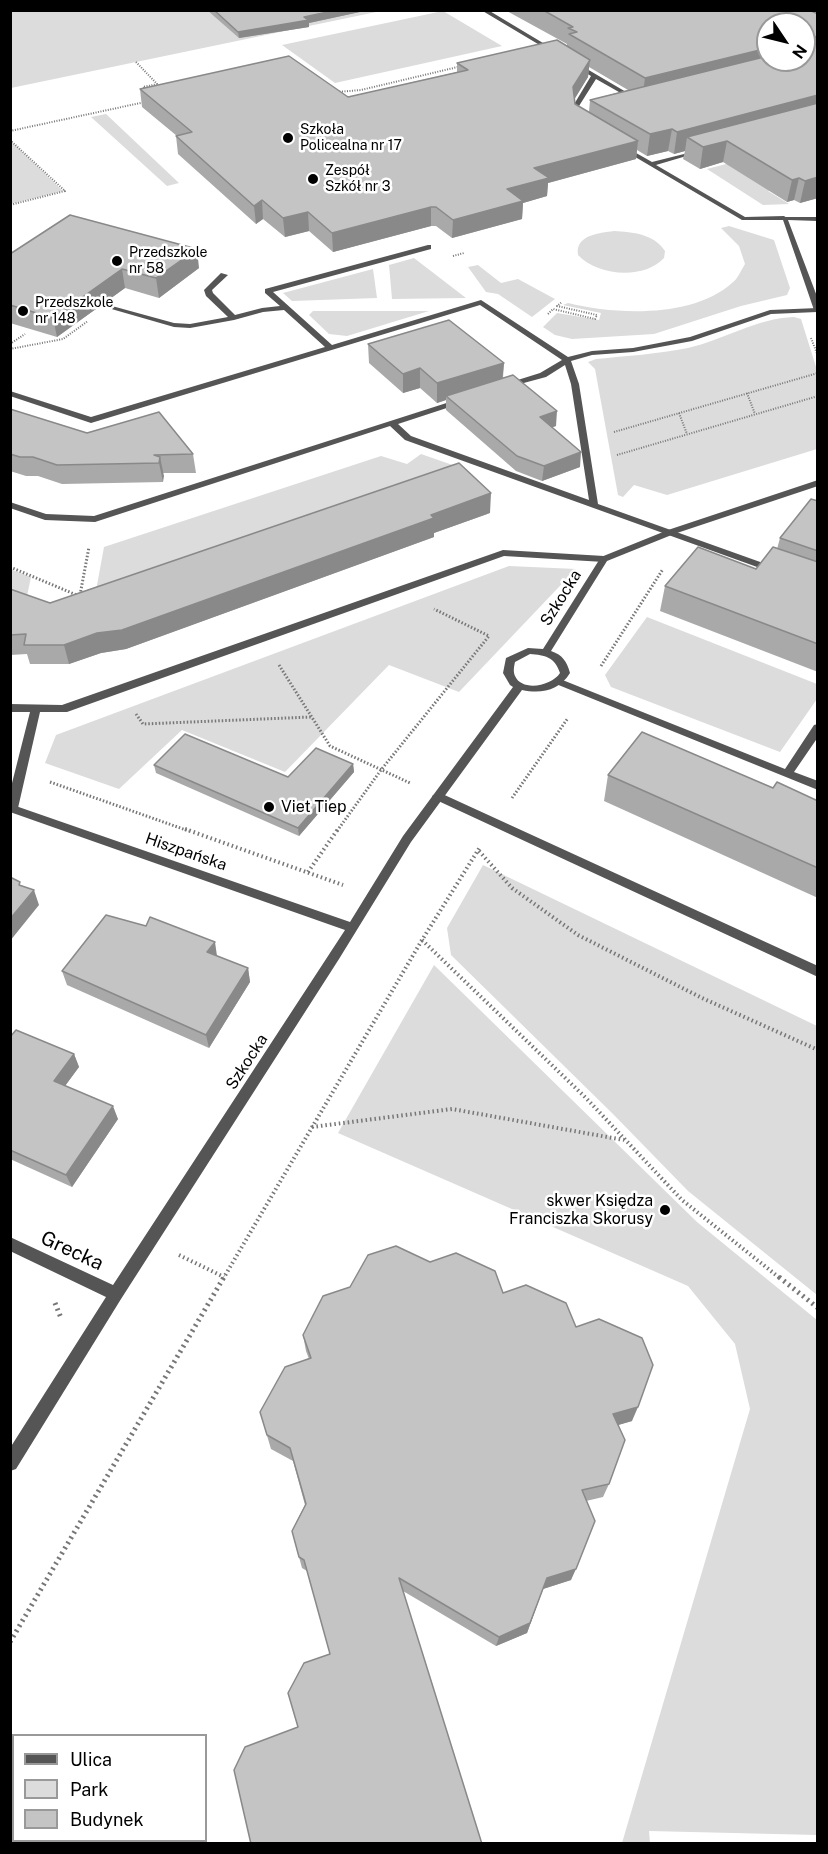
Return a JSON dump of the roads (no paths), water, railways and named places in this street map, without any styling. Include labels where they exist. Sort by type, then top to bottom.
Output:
[{"type":"street","points":[[483,10],[557,54]]},
{"type":"street","points":[[567,59],[641,103],[630,105]]},
{"type":"street","points":[[577,119],[576,106],[595,75]]},
{"type":"street","points":[[577,119],[588,116]]},
{"type":"street","points":[[577,119],[585,124]]},
{"type":"street","points":[[612,141],[744,219],[818,219]]},
{"type":"street","points":[[651,164],[707,148]]},
{"type":"street","points":[[500,389],[543,375],[567,360],[592,353],[633,350],[692,339],[770,312],[818,310],[784,218]]},
{"type":"street","points":[[331,348],[268,291],[428,247]]},
{"type":"street","points":[[224,275],[208,290],[209,294],[234,318]]},
{"type":"street","points":[[10,393],[91,420],[481,302],[567,360],[575,384],[594,505]]},
{"type":"street","points":[[112,308],[174,325],[190,326],[286,307]]},
{"type":"street","points":[[10,505],[45,517],[95,519],[467,399]]},
{"type":"street","points":[[392,422],[408,438],[786,574]]},
{"type":"street","points":[[10,708],[63,709],[503,553],[604,559],[670,532],[818,483]]},
{"type":"street","name":"Szkocka","points":[[545,653],[604,559]]},
{"type":"street","points":[[528,651],[545,653],[558,659],[564,665],[565,673],[560,682],[545,689],[533,689],[520,685],[508,675],[507,667],[510,660],[528,651]]},
{"type":"street","points":[[560,682],[818,786]]},
{"type":"street","name":"Szkocka","points":[[10,1463],[407,839],[520,685]]},
{"type":"street","points":[[11,808],[36,708]]},
{"type":"street","points":[[788,773],[818,728]]},
{"type":"street","points":[[438,796],[818,972]]},
{"type":"street","name":"Hiszpańska","points":[[11,808],[351,927]]},
{"type":"street","name":"Grecka","points":[[10,1244],[116,1294]]},
{"type":"place","name":"Szkoła Policealna nr 17","points":[[288,138]]},
{"type":"place","name":"Zespół Szkół nr 3","points":[[313,179]]},
{"type":"place","name":"Przedszkole nr 58","points":[[117,261]]},
{"type":"place","name":"Przedszkole nr 148","points":[[23,311]]},
{"type":"place","name":"Viet Tiep","points":[[269,807]]},
{"type":"place","name":"skwer Księdza Franciszka Skorusy","points":[[665,1210]]}]
